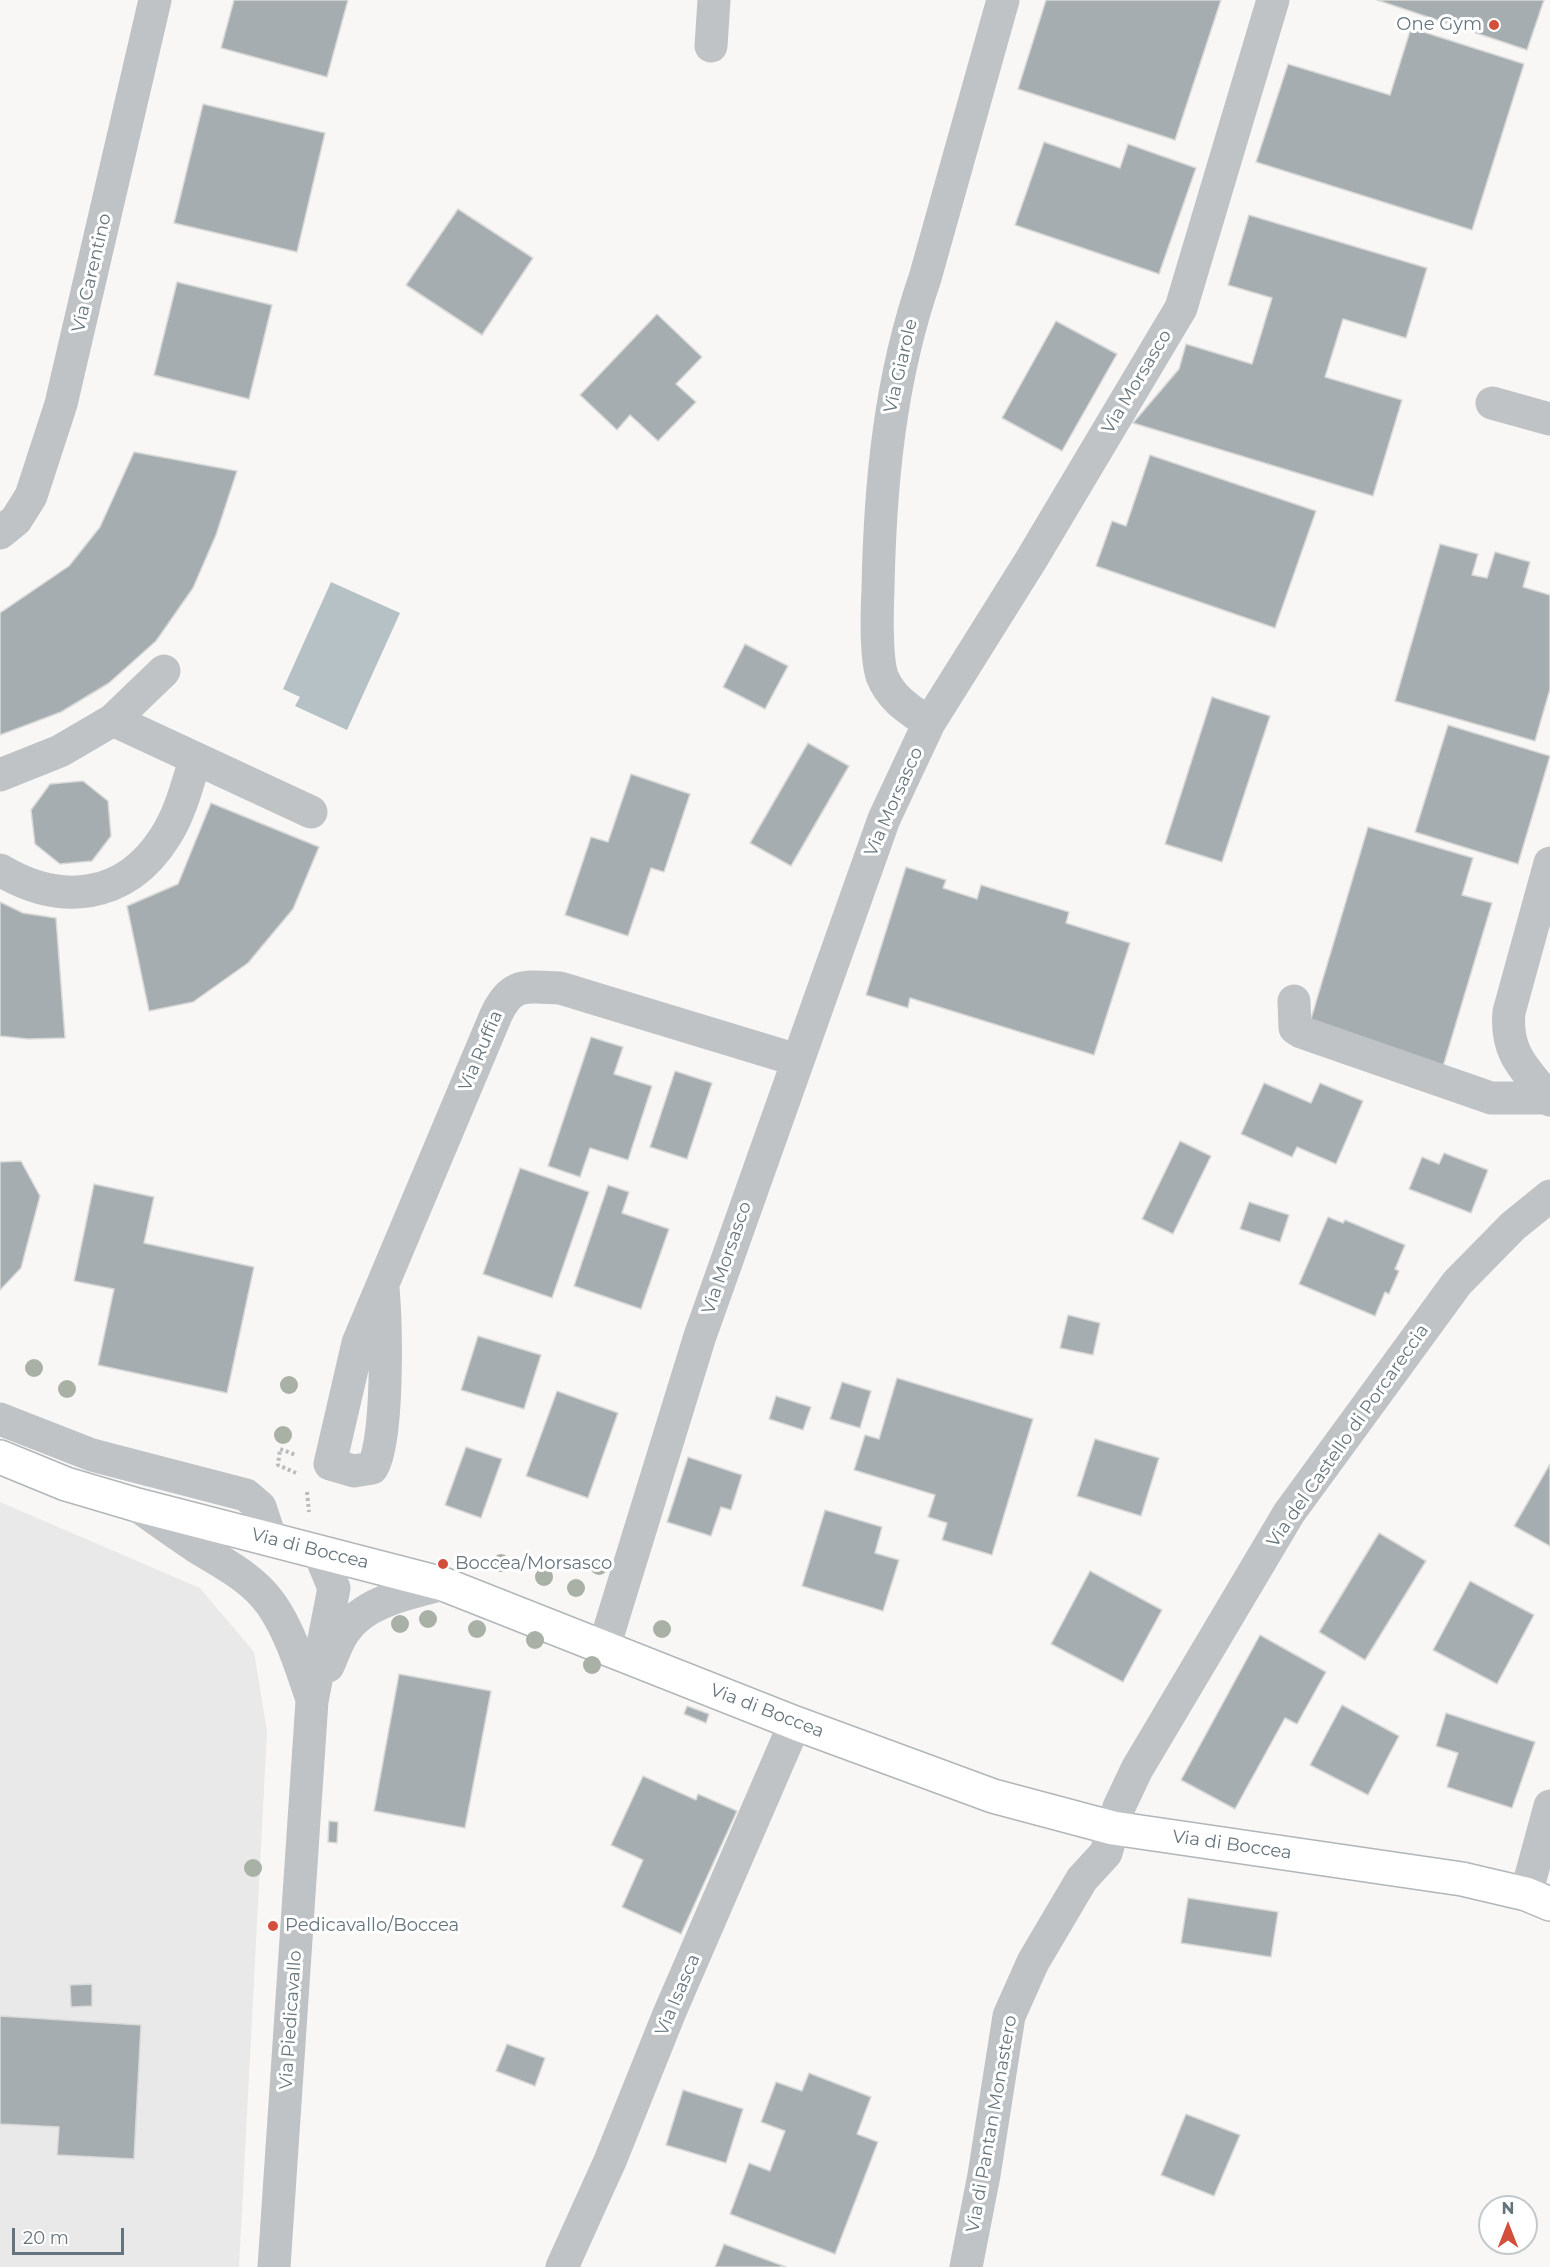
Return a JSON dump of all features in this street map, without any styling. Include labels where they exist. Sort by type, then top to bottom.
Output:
[{"type":"main road","name":"Via di Boccea","points":[[0,1457],[66,1484],[137,1505],[443,1584],[795,1723],[993,1796],[1113,1828],[1404,1870],[1538,1899]]},
{"type":"street","name":"Via Carentino","points":[[0,533],[16,520],[31,496],[62,404],[155,0]]},
{"type":"street","points":[[711,46],[714,0]]},
{"type":"street","name":"Via Giarole","points":[[929,723],[897,701],[882,675],[877,612],[879,539],[888,424],[909,322],[925,278],[1003,0]]},
{"type":"street","name":"Via Morsasco","points":[[604,1647],[700,1336],[884,819],[929,723],[1031,560],[1181,308],[1273,0]]},
{"type":"street","points":[[1492,403],[1550,419]]},
{"type":"street","points":[[0,776],[60,751],[113,720],[164,670]]},
{"type":"street","points":[[113,720],[311,812]]},
{"type":"street","points":[[0,870],[35,888],[65,893],[91,892],[119,882],[145,862],[165,838],[177,814],[195,760]]},
{"type":"street","points":[[1549,1099],[1512,1051],[1507,1032],[1509,1012],[1550,863]]},
{"type":"street","name":"Via Ruffia","points":[[383,1288],[496,1015],[504,997],[514,990],[528,987],[560,988],[797,1060]]},
{"type":"street","points":[[1294,1001],[1293,1022],[1295,1029],[1301,1032],[1491,1098],[1549,1099]]},
{"type":"street","name":"Via del Castello di Porcareccia","points":[[1113,1828],[1119,1807],[1137,1769],[1289,1513],[1457,1283],[1513,1226],[1550,1196]]},
{"type":"street","points":[[0,1419],[92,1455],[246,1495],[260,1507],[271,1540]]},
{"type":"street","points":[[137,1505],[185,1540],[234,1569],[260,1591],[271,1604],[290,1639],[312,1701]]},
{"type":"street","points":[[312,1701],[334,1587],[318,1552]]},
{"type":"street","points":[[312,1701],[344,1632],[356,1619],[389,1599],[443,1584]]},
{"type":"street","name":"Via Piedicavallo","points":[[274,2267],[312,1701]]},
{"type":"street","name":"Via Isasca","points":[[562,2267],[610,2162],[669,2014],[795,1723]]},
{"type":"street","points":[[1538,1899],[1550,1806]]},
{"type":"street","name":"Via di Pantan Monastero","points":[[966,2267],[984,2175],[1009,2016],[1033,1962],[1082,1879],[1107,1853],[1113,1828]]},
{"type":"shaded area","points":[[331,582],[400,613],[347,730],[295,706],[300,697],[283,689]]},
{"type":"shaded area","points":[[0,1502],[200,1588],[254,1652],[267,1731],[239,2267],[0,2267]]},
{"type":"building","points":[[234,0],[348,0],[327,77],[221,48]]},
{"type":"building","points":[[1046,0],[1221,0],[1175,140],[1018,89]]},
{"type":"building","name":"One Gym","points":[[1377,0],[1544,0],[1527,50]]},
{"type":"building","points":[[1411,28],[1524,64],[1472,230],[1256,162],[1288,64],[1390,95]]},
{"type":"building","points":[[203,104],[325,133],[297,252],[174,223]]},
{"type":"building","points":[[1044,142],[1120,168],[1128,144],[1196,168],[1159,274],[1015,225]]},
{"type":"building","points":[[458,209],[533,258],[482,335],[406,285]]},
{"type":"building","points":[[1249,215],[1427,268],[1406,338],[1343,319],[1325,377],[1402,400],[1373,496],[1133,423],[1179,369],[1186,344],[1252,364],[1272,298],[1228,285]]},
{"type":"building","points":[[177,282],[272,305],[249,399],[154,375]]},
{"type":"building","points":[[657,314],[702,357],[676,384],[696,402],[658,441],[630,415],[617,430],[580,395]]},
{"type":"building","points":[[1056,321],[1117,354],[1062,451],[1002,418]]},
{"type":"building","points":[[134,452],[237,471],[216,535],[193,588],[156,641],[109,683],[61,712],[0,735],[0,613],[69,566],[100,527]]},
{"type":"building","points":[[1150,455],[1316,511],[1275,628],[1096,566],[1112,521],[1126,526]]},
{"type":"building","points":[[1440,544],[1478,554],[1472,575],[1487,578],[1495,552],[1530,562],[1523,587],[1550,595],[1550,689],[1535,741],[1395,701]]},
{"type":"building","points":[[745,644],[788,666],[765,709],[723,687]]},
{"type":"building","points":[[1212,697],[1270,716],[1222,862],[1165,844]]},
{"type":"building","points":[[1448,725],[1550,756],[1518,864],[1415,832]]},
{"type":"building","points":[[808,743],[849,766],[791,866],[750,843]]},
{"type":"building","points":[[631,774],[690,794],[664,872],[651,868],[628,936],[565,915],[591,837],[608,842]]},
{"type":"building","points":[[83,781],[108,801],[111,836],[92,861],[60,864],[35,844],[31,810],[50,784]]},
{"type":"building","points":[[211,803],[319,847],[293,909],[248,963],[193,1002],[149,1011],[127,906],[178,884]]},
{"type":"building","points":[[1368,827],[1473,858],[1462,895],[1492,903],[1442,1070],[1308,1029]]},
{"type":"building","points":[[906,867],[946,880],[943,888],[977,899],[981,885],[1069,912],[1066,923],[1130,943],[1094,1055],[910,998],[908,1008],[866,995]]},
{"type":"building","points":[[0,902],[23,913],[56,918],[65,1038],[28,1039],[0,1036]]},
{"type":"building","points":[[591,1037],[623,1047],[614,1074],[652,1086],[628,1160],[590,1148],[580,1177],[548,1166]]},
{"type":"building","points":[[675,1071],[712,1083],[687,1159],[650,1147]]},
{"type":"building","points":[[1264,1083],[1311,1103],[1320,1083],[1363,1101],[1336,1164],[1297,1147],[1292,1157],[1241,1134]]},
{"type":"building","points":[[1180,1141],[1211,1156],[1173,1234],[1142,1219]]},
{"type":"building","points":[[1444,1153],[1488,1170],[1471,1213],[1409,1189],[1422,1157],[1439,1164]]},
{"type":"building","points":[[21,1161],[40,1196],[21,1268],[0,1290],[0,1162]]},
{"type":"building","points":[[520,1168],[589,1192],[552,1298],[483,1274]]},
{"type":"building","points":[[94,1184],[154,1197],[144,1243],[254,1267],[227,1393],[98,1365],[114,1289],[74,1281]]},
{"type":"building","points":[[608,1185],[629,1192],[622,1213],[669,1229],[641,1309],[574,1286]]},
{"type":"building","points":[[1249,1202],[1289,1215],[1280,1242],[1240,1229]]},
{"type":"building","points":[[1328,1217],[1343,1223],[1345,1220],[1405,1245],[1395,1269],[1399,1271],[1389,1294],[1385,1292],[1375,1316],[1299,1284]]},
{"type":"building","points":[[1068,1315],[1100,1323],[1093,1355],[1060,1348]]},
{"type":"building","points":[[478,1336],[541,1355],[524,1409],[461,1390]]},
{"type":"building","points":[[897,1378],[1033,1419],[992,1555],[942,1540],[947,1523],[928,1517],[935,1495],[854,1470],[865,1435],[879,1439]]},
{"type":"building","points":[[842,1382],[871,1391],[860,1428],[830,1419]]},
{"type":"building","points":[[557,1391],[618,1413],[588,1498],[526,1476]]},
{"type":"building","points":[[776,1396],[811,1407],[803,1430],[769,1419]]},
{"type":"building","points":[[1095,1439],[1159,1458],[1141,1516],[1077,1496]]},
{"type":"building","points":[[466,1447],[502,1459],[481,1518],[445,1505]]},
{"type":"building","points":[[688,1457],[742,1475],[731,1510],[721,1507],[711,1536],[667,1522]]},
{"type":"building","points":[[1550,1464],[1550,1546],[1514,1526]]},
{"type":"building","points":[[825,1510],[882,1527],[875,1553],[899,1560],[883,1611],[802,1586]]},
{"type":"building","points":[[1379,1533],[1426,1561],[1365,1660],[1319,1632]]},
{"type":"building","points":[[1090,1571],[1162,1610],[1123,1682],[1051,1644]]},
{"type":"building","points":[[1470,1581],[1534,1615],[1497,1684],[1433,1650]]},
{"type":"building","points":[[1260,1635],[1326,1672],[1297,1724],[1285,1718],[1235,1809],[1181,1780]]},
{"type":"building","points":[[399,1674],[491,1691],[465,1828],[374,1811]]},
{"type":"building","points":[[1342,1705],[1399,1736],[1368,1795],[1310,1765]]},
{"type":"building","points":[[687,1706],[709,1714],[706,1723],[684,1714]]},
{"type":"building","points":[[1446,1713],[1535,1742],[1512,1808],[1447,1787],[1458,1753],[1436,1746]]},
{"type":"building","points":[[643,1776],[696,1800],[698,1794],[737,1811],[681,1934],[622,1907],[643,1860],[611,1845]]},
{"type":"building","points":[[329,1821],[338,1822],[337,1843],[328,1842]]},
{"type":"building","points":[[1188,1898],[1278,1912],[1271,1957],[1181,1943]]},
{"type":"building","points":[[92,1984],[92,2006],[71,2007],[70,1985]]},
{"type":"building","points":[[0,2016],[141,2025],[134,2159],[57,2155],[59,2127],[0,2124]]},
{"type":"building","points":[[507,2044],[545,2058],[535,2086],[496,2071]]},
{"type":"building","points":[[809,2073],[871,2097],[857,2134],[878,2142],[835,2254],[730,2214],[749,2163],[770,2171],[785,2131],[761,2122],[776,2082],[802,2091]]},
{"type":"building","points":[[683,2090],[743,2109],[726,2163],[666,2145]]},
{"type":"building","points":[[1186,2114],[1240,2135],[1214,2196],[1161,2175]]},
{"type":"building","points":[[724,2244],[786,2267],[715,2267]]},
{"type":"place","name":"One Gym","points":[[1494,25]]},
{"type":"place","name":"Boccea/Morsasco","points":[[443,1564]]},
{"type":"place","name":"Pedicavallo/Boccea","points":[[273,1926]]}]
